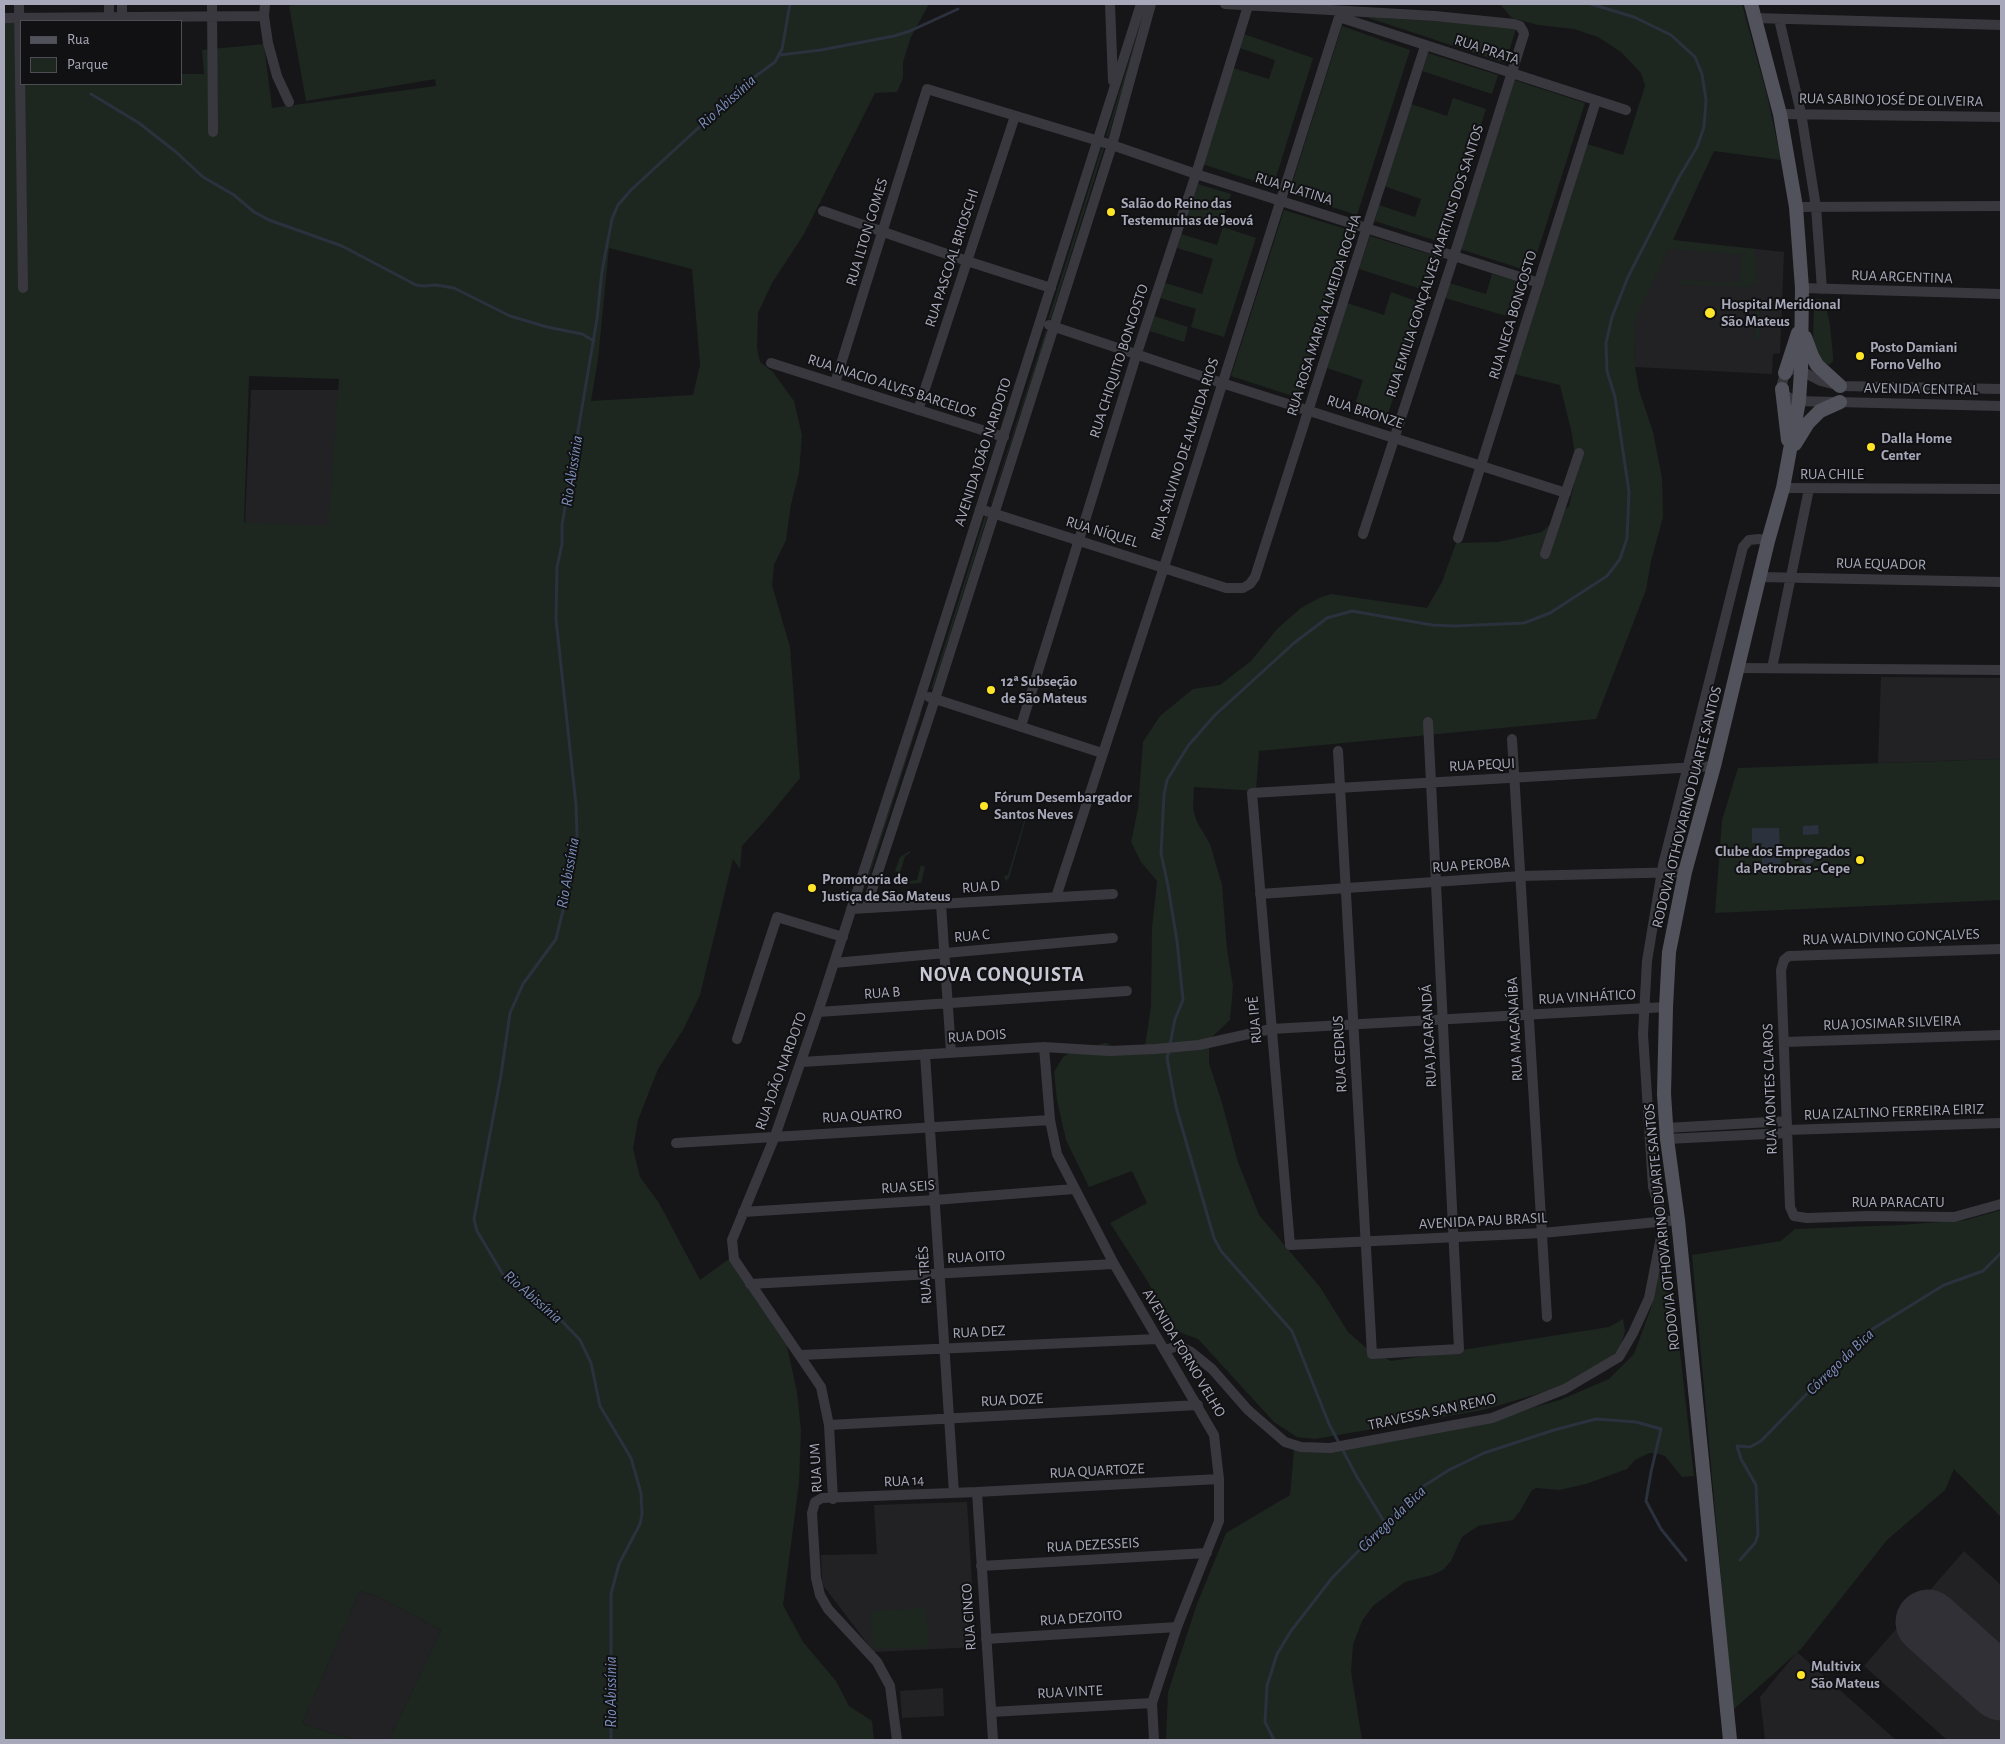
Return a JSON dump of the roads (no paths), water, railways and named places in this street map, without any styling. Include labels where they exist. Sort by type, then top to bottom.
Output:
[{"type":"main road","name":"RODOVIA OTHOVARINO DUARTE SANTOS","points":[[1730,1740],[1678,1220],[1666,1134],[1664,1094],[1669,952],[1685,872],[1714,766],[1768,541],[1783,488],[1799,401],[1802,288],[1796,207],[1780,114],[1751,4]]},
{"type":"main road","points":[[1785,373],[1801,323]]},
{"type":"main road","points":[[1801,323],[1807,345],[1817,366],[1840,386]]},
{"type":"main road","points":[[1782,389],[1789,453]]},
{"type":"main road","points":[[1789,453],[1808,423],[1828,406],[1840,402]]},
{"type":"street","points":[[19,4],[20,72]]},
{"type":"street","points":[[109,4],[110,19]]},
{"type":"street","points":[[122,4],[122,19]]},
{"type":"street","points":[[212,4],[213,132]]},
{"type":"street","points":[[265,4],[264,16],[268,43],[277,76],[289,102]]},
{"type":"street","points":[[1110,4],[1114,89]]},
{"type":"street","name":"AVENIDA JOÃO NARDOTO","points":[[851,909],[922,695],[1140,4]]},
{"type":"street","name":"AVENIDA JOÃO NARDOTO","points":[[866,908],[935,699],[1112,145],[1151,4]]},
{"type":"street","points":[[1226,4],[1340,14]]},
{"type":"street","name":"RUA CHIQUITO BONGOSTO","points":[[1021,726],[1137,353],[1196,174],[1248,6]]},
{"type":"street","name":"RUA EMILIA GONÇALVES MARTINS DOS SANTOS","points":[[1340,14],[1434,16],[1520,26],[1524,34],[1363,534]]},
{"type":"street","name":"RUA PRATA","points":[[1340,14],[1425,46],[1626,110]]},
{"type":"street","name":"RUA SALVINO DE ALMEIDA RIOS","points":[[1056,897],[1164,567],[1340,14]]},
{"type":"street","points":[[4,18],[122,19],[264,16]]},
{"type":"street","points":[[1755,18],[2001,25]]},
{"type":"street","points":[[1779,19],[1801,114],[1816,207],[1822,290]]},
{"type":"street","name":"RUA ROSA MARIA ALMEIDA ROCHA","points":[[1243,588],[1255,578],[1425,46]]},
{"type":"street","points":[[20,85],[24,288]]},
{"type":"street","name":"RUA PLATINA","points":[[927,89],[1112,145],[1196,174],[1539,283]]},
{"type":"street","name":"RUA ILTON GOMES","points":[[835,383],[927,89]]},
{"type":"street","name":"RUA NECA BONGOSTO","points":[[1458,538],[1483,465],[1596,101]]},
{"type":"street","name":"RUA SABINO JOSÉ DE OLIVEIRA","points":[[1780,114],[2001,117]]},
{"type":"street","name":"RUA PASCOAL BRIOSCHI","points":[[918,410],[1015,116]]},
{"type":"street","points":[[1796,207],[2001,206]]},
{"type":"street","points":[[823,211],[1051,288]]},
{"type":"street","name":"RUA ARGENTINA","points":[[1802,288],[2001,294]]},
{"type":"street","name":"RUA BRONZE","points":[[1040,322],[1222,383],[1309,409],[1566,493]]},
{"type":"street","name":"RUA INACIO ALVES BARCELOS","points":[[771,363],[1004,437]]},
{"type":"street","points":[[1799,401],[1788,398],[1782,389],[1782,380],[1785,373],[1793,369],[1801,371]]},
{"type":"street","name":"AVENIDA CENTRAL","points":[[1801,371],[1821,381],[1840,386],[2001,389]]},
{"type":"street","name":"AVENIDA CENTRAL","points":[[1799,401],[2001,406]]},
{"type":"street","points":[[1545,554],[1579,452]]},
{"type":"street","name":"RUA CHILE","points":[[1783,488],[2001,489]]},
{"type":"street","points":[[1772,668],[1809,489]]},
{"type":"street","name":"RUA NÍQUEL","points":[[980,509],[1226,588],[1243,588]]},
{"type":"street","name":"RODOVIA OTHOVARINO DUARTE SANTOS","points":[[1664,1222],[1653,1187],[1643,1034],[1647,961],[1662,873],[1744,547],[1750,540],[1768,541]]},
{"type":"street","name":"RUA EQUADOR","points":[[1760,577],[2001,582]]},
{"type":"street","points":[[1738,668],[2001,670]]},
{"type":"street","points":[[922,695],[1102,753]]},
{"type":"street","name":"RUA JACARANDÁ","points":[[1372,1354],[1460,1349],[1428,722]]},
{"type":"street","name":"RUA MACANAÍBA","points":[[1512,739],[1547,1317]]},
{"type":"street","name":"RUA CEDRUS","points":[[1338,751],[1372,1354]]},
{"type":"street","name":"RUA PEQUI","points":[[1252,793],[1714,766]]},
{"type":"street","name":"RUA IPÊ","points":[[1252,793],[1290,1246]]},
{"type":"street","name":"RUA PEROBA","points":[[1260,894],[1521,876],[1685,872]]},
{"type":"street","name":"RUA D","points":[[851,909],[1113,894]]},
{"type":"street","points":[[941,904],[951,1052]]},
{"type":"street","name":"RUA JOÃO NARDOTO","points":[[732,1240],[775,1136],[802,1062],[851,909]]},
{"type":"street","points":[[737,1039],[777,917],[843,937]]},
{"type":"street","name":"RUA C","points":[[834,963],[1113,938]]},
{"type":"street","name":"RUA WALDIVINO GONÇALVES","points":[[1784,960],[1789,956],[2001,949]]},
{"type":"street","name":"RUA MONTES CLAROS","points":[[1784,960],[1781,970],[1790,1207],[1794,1216]]},
{"type":"street","name":"RUA B","points":[[818,1012],[1127,991]]},
{"type":"street","name":"RUA VINHÁTICO","points":[[1271,1029],[1666,1007]]},
{"type":"street","name":"RUA DOIS","points":[[802,1062],[1044,1047],[1109,1051],[1155,1049],[1199,1045],[1271,1029]]},
{"type":"street","name":"RUA JOSIMAR SILVEIRA","points":[[1784,1042],[2001,1035]]},
{"type":"street","name":"AVENIDA FORNO VELHO","points":[[1044,1047],[1050,1120],[1057,1154],[1114,1264],[1214,1435],[1219,1479],[1219,1521],[1177,1627],[1152,1702],[1154,1740]]},
{"type":"street","name":"RUA TRÊS","points":[[925,1054],[954,1493]]},
{"type":"street","name":"RUA QUATRO","points":[[676,1143],[1050,1120]]},
{"type":"street","name":"RUA IZALTINO FERREIRA EIRIZ","points":[[1666,1134],[1787,1128],[2001,1123]]},
{"type":"street","name":"RUA SEIS","points":[[743,1212],[1074,1189]]},
{"type":"street","name":"RUA PARACATU","points":[[1794,1216],[1807,1218],[1868,1216],[1954,1217],[2001,1204]]},
{"type":"street","name":"AVENIDA PAU BRASIL","points":[[1290,1246],[1542,1233],[1678,1220]]},
{"type":"street","name":"TRAVESSA SAN REMO","points":[[1164,1350],[1179,1346],[1192,1352],[1212,1369],[1248,1410],[1285,1442],[1301,1447],[1330,1448],[1492,1418],[1565,1390],[1619,1357],[1633,1333],[1649,1298],[1664,1222]]},
{"type":"street","name":"RUA UM","points":[[732,1240],[734,1259],[822,1387],[829,1425],[833,1499],[822,1498],[815,1502],[812,1513],[816,1578],[820,1595],[828,1609],[877,1662],[890,1686],[897,1740]]},
{"type":"street","name":"RUA OITO","points":[[750,1284],[1114,1264]]},
{"type":"street","name":"RUA DEZ","points":[[801,1355],[1157,1339]]},
{"type":"street","name":"RUA DOZE","points":[[829,1425],[1198,1405]]},
{"type":"street","name":"RUA QUARTOZE","points":[[977,1492],[1219,1479]]},
{"type":"street","name":"RUA 14","points":[[833,1499],[977,1492]]},
{"type":"street","name":"RUA CINCO","points":[[977,1492],[992,1740]]},
{"type":"street","name":"RUA DEZESSEIS","points":[[981,1566],[1207,1553]]},
{"type":"street","name":"RUA DEZOITO","points":[[986,1639],[1177,1627]]},
{"type":"street","name":"RUA VINTE","points":[[991,1712],[1152,1702]]},
{"type":"water","points":[[1818,825],[1819,834],[1803,835],[1803,826]]},
{"type":"water","points":[[1752,828],[1779,828],[1781,866],[1762,866],[1762,843],[1752,843]]},
{"type":"water","points":[[1805,850],[1811,850],[1815,857],[1811,864],[1805,864],[1801,860],[1801,854]]},
{"type":"waterway","name":"Rio Abissínia","points":[[611,1740],[611,1594],[619,1564],[640,1524],[642,1514],[641,1493],[631,1458],[600,1406],[591,1363],[580,1340],[559,1318],[505,1278],[477,1231],[474,1219],[501,1075],[510,1013],[523,984],[556,939],[568,890],[577,835],[576,805],[556,619],[557,567],[562,544],[562,525],[597,319],[602,271],[612,219],[618,205],[631,190],[753,78],[775,62],[782,49],[790,4]]},
{"type":"waterway","points":[[1170,1045],[1175,1019],[1183,1000],[1177,941],[1161,853],[1164,795],[1167,780],[1188,746],[1214,716],[1294,643],[1327,618],[1352,611],[1432,625],[1524,623],[1550,613],[1607,576],[1620,559],[1627,538],[1629,492],[1615,397],[1607,371],[1606,343],[1612,317],[1628,277],[1678,179],[1697,147],[1704,127],[1706,100],[1702,74],[1695,57],[1671,35],[1634,17],[1591,4]]},
{"type":"waterway","points":[[780,55],[821,50],[894,36],[910,31],[958,9]]},
{"type":"waterway","points":[[91,94],[139,123],[176,152],[203,177],[234,195],[254,212],[269,220],[342,246],[416,285],[436,285],[454,288],[510,316],[547,327],[582,334],[594,341]]},
{"type":"waterway","points":[[1169,1051],[1167,1058],[1176,1107],[1214,1238],[1221,1251],[1292,1331],[1329,1424],[1357,1477],[1385,1523]]},
{"type":"waterway","name":"Córrego da Bica","points":[[1740,1560],[1755,1543],[1758,1535],[1756,1485],[1741,1459],[1737,1446],[1750,1447],[1761,1441],[1866,1333],[1944,1285],[1983,1271],[2001,1253]]},
{"type":"waterway","name":"Córrego da Bica","points":[[1274,1740],[1265,1722],[1267,1686],[1277,1654],[1291,1631],[1332,1578],[1419,1489],[1449,1470],[1484,1453],[1554,1430],[1596,1419],[1636,1422],[1661,1429],[1646,1501],[1661,1529],[1686,1560]]},
{"type":"place","name":"Salão do Reino das Testemunhas de Jeová","points":[[1111,212]]},
{"type":"place","name":"Hospital Meridional São Mateus","points":[[1710,313]]},
{"type":"place","name":"Posto Damiani Forno Velho","points":[[1860,356]]},
{"type":"place","name":"Dalla Home Center","points":[[1871,447]]},
{"type":"place","name":"12ª Subseção de São Mateus","points":[[991,690]]},
{"type":"place","name":"Fórum Desembargador Santos Neves","points":[[984,806]]},
{"type":"place","name":"Clube dos Empregados da Petrobras - Cepe","points":[[1860,860]]},
{"type":"place","name":"Promotoria de Justiça de São Mateus","points":[[812,888]]},
{"type":"place","name":"Multivix São Mateus","points":[[1801,1675]]},
{"type":"district","name":"NOVA CONQUISTA","points":[[1002,975]]}]
